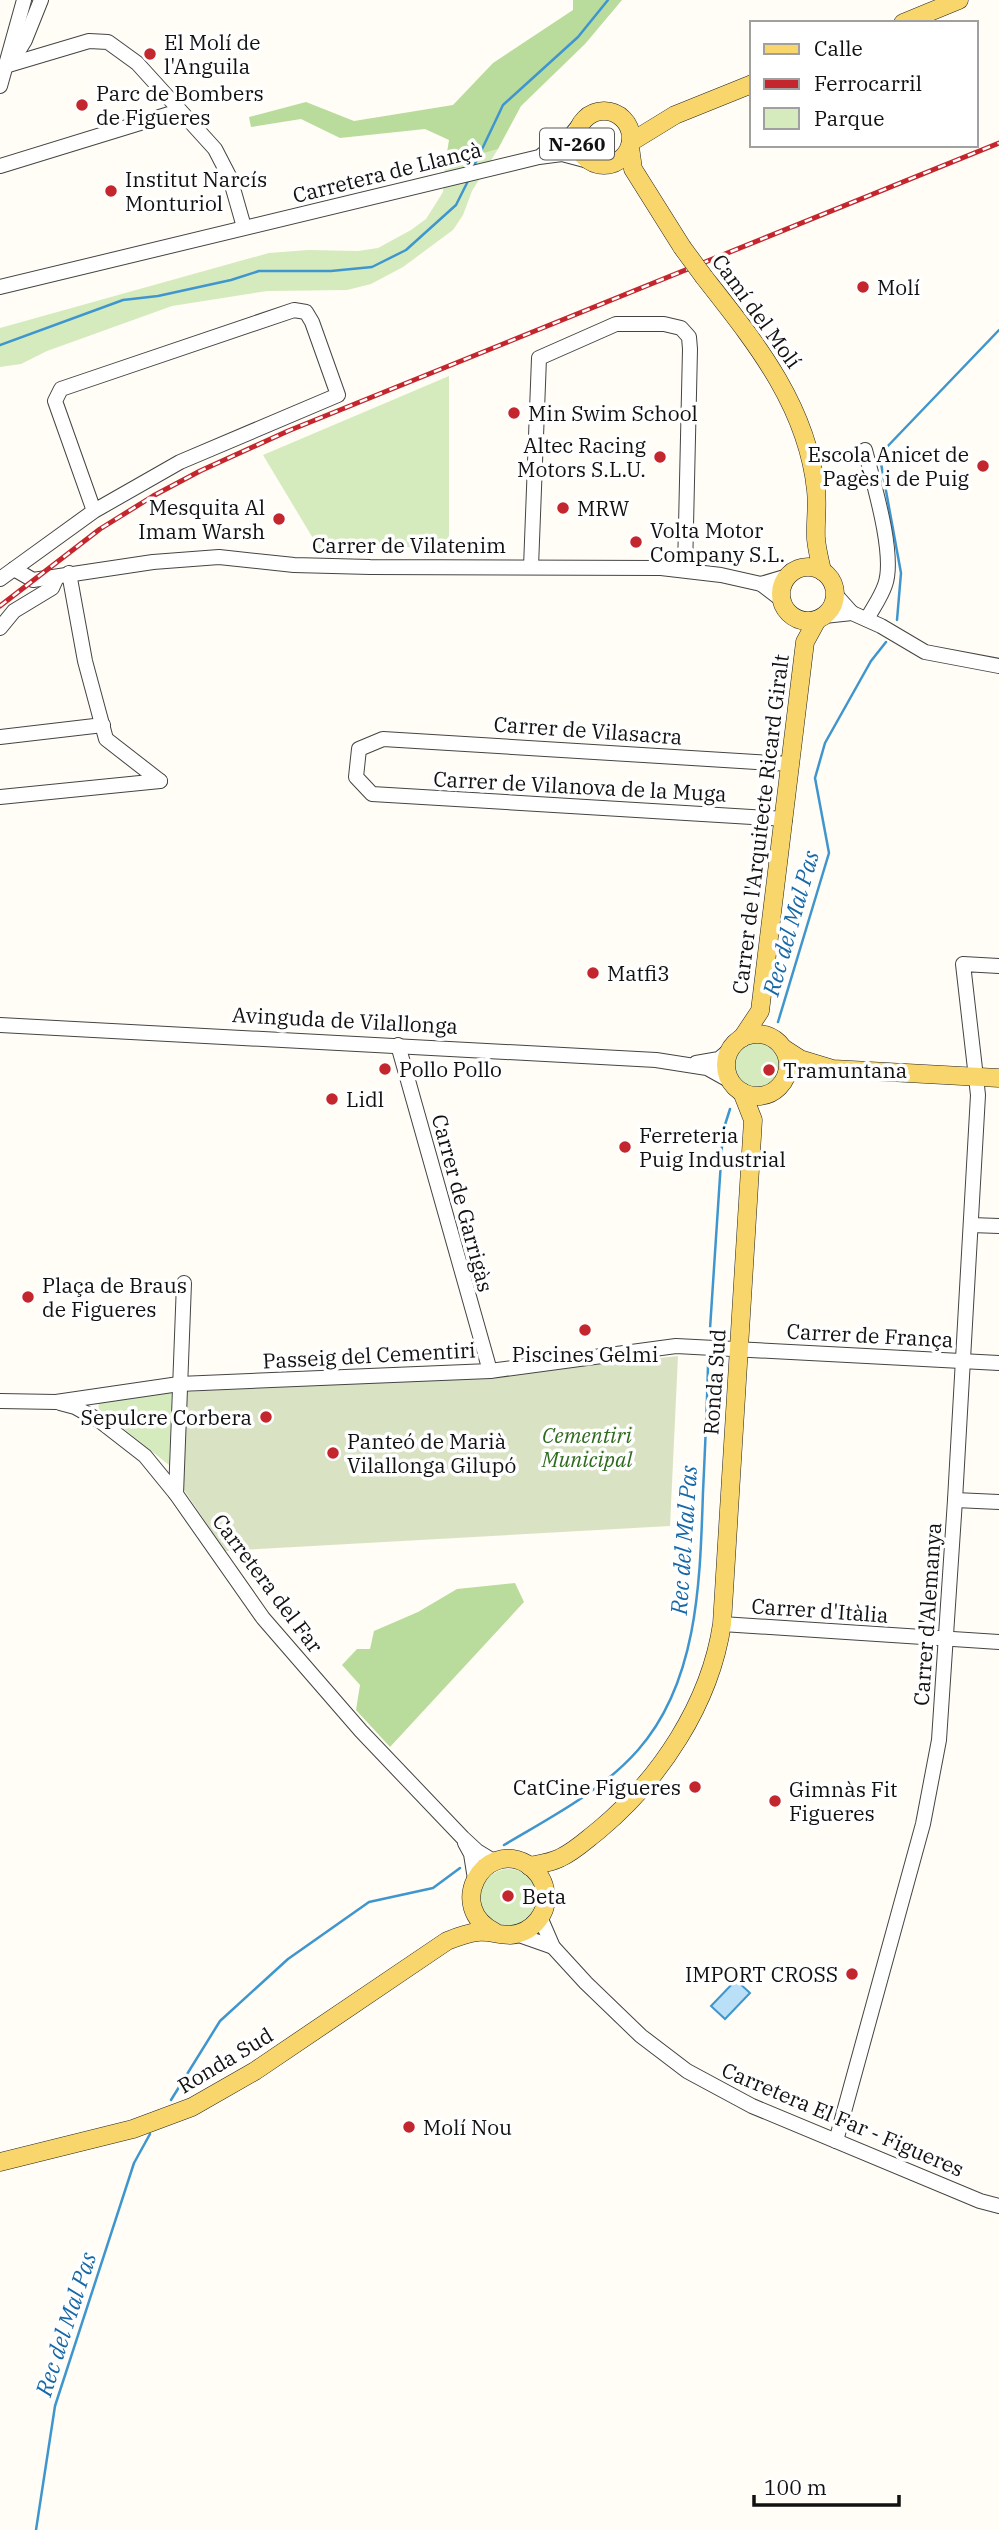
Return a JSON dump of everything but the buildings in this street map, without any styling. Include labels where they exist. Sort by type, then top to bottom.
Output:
[{"type":"main road","points":[[908,21],[959,0]]},
{"type":"main road","name":"N-260","points":[[630,144],[627,124],[611,111],[594,112],[582,121],[577,132],[577,144],[582,155],[596,164],[619,161],[630,144],[675,116],[750,85]]},
{"type":"main road","name":"N-260","points":[[619,116],[648,120],[675,116]]},
{"type":"main road","name":"Camí del Molí","points":[[630,144],[632,169],[651,201],[704,277],[762,352],[792,401],[816,489],[816,540],[822,571]]},
{"type":"main road","name":"Camí del Molí","points":[[596,164],[619,173],[651,201]]},
{"type":"main road","name":"Camí del Molí","points":[[794,572],[816,540]]},
{"type":"main road","points":[[810,567],[822,571],[833,582],[833,604],[820,618],[808,621],[795,617],[787,610],[782,600],[783,585],[794,572],[810,567]]},
{"type":"main road","name":"Carrer de l'Arquitecte Ricard Giralt","points":[[795,617],[805,642]]},
{"type":"main road","name":"Carrer de l'Arquitecte Ricard Giralt","points":[[778,1043],[766,1029],[760,1012],[805,642],[820,618]]},
{"type":"main road","name":"Carrer de l'Arquitecte Ricard Giralt","points":[[737,1043],[760,1012]]},
{"type":"main road","points":[[833,1069],[800,1059],[778,1043],[758,1034],[737,1043],[726,1063],[737,1087],[754,1096],[802,1074],[833,1069],[999,1078]]},
{"type":"main road","points":[[776,1088],[788,1069],[788,1060],[778,1043]]},
{"type":"main road","name":"Ronda Sud","points":[[540,1917],[546,1896],[576,1849],[633,1800],[664,1761],[706,1685],[722,1624],[753,1120],[737,1087]]},
{"type":"main road","name":"Ronda Sud","points":[[753,1120],[776,1088]]},
{"type":"main road","name":"Ronda Sud","points":[[495,1862],[513,1860],[529,1866],[550,1862],[576,1849]]},
{"type":"main road","points":[[475,1879],[484,1868],[495,1862]]},
{"type":"main road","points":[[529,1866],[541,1879],[546,1896]]},
{"type":"main road","name":"Ronda Sud","points":[[447,1941],[471,1902],[475,1879]]},
{"type":"main road","points":[[471,1902],[478,1920],[495,1932]]},
{"type":"main road","points":[[516,1934],[530,1928],[540,1917]]},
{"type":"main road","name":"Ronda Sud","points":[[0,2162],[133,2129],[192,2108],[255,2071],[447,1941],[469,1933],[516,1934]]},
{"type":"street","points":[[0,86],[24,0]]},
{"type":"street","points":[[8,65],[25,40],[41,0]]},
{"type":"street","points":[[8,65],[89,41],[108,43],[137,63],[215,149],[230,178],[244,227]]},
{"type":"street","points":[[0,166],[179,111]]},
{"type":"street","name":"Carretera de Llançà","points":[[539,157],[566,141],[582,121]]},
{"type":"street","name":"Carretera de Llançà","points":[[0,287],[539,157],[562,154],[596,164]]},
{"type":"street","points":[[0,579],[94,511],[180,462],[338,395],[306,312],[294,310],[61,389],[55,401],[94,511]]},
{"type":"street","points":[[531,567],[539,358],[616,324],[664,324],[681,328],[689,337],[685,570]]},
{"type":"street","points":[[865,450],[877,497],[887,556],[886,583],[867,620]]},
{"type":"street","name":"Carrer de Vilatenim","points":[[14,569],[33,580],[219,557],[294,565],[685,570],[761,584],[782,600]]},
{"type":"street","name":"Carrer de Vilatenim","points":[[761,584],[794,572]]},
{"type":"street","points":[[0,628],[14,611],[52,588],[63,575]]},
{"type":"street","points":[[0,797],[160,781],[106,740],[63,575]]},
{"type":"street","points":[[835,594],[852,613],[894,633],[925,652],[999,666]]},
{"type":"street","points":[[820,618],[852,613]]},
{"type":"street","points":[[0,737],[103,725]]},
{"type":"street","name":"Carrer de Vilasacra","points":[[372,794],[356,776],[359,749],[383,739],[790,764]]},
{"type":"street","name":"Carrer de Vilanova de la Muga","points":[[372,794],[785,819]]},
{"type":"street","name":"Carrer d'Alemanya","points":[[836,2141],[930,1794],[939,1740],[978,1095],[963,964],[999,966]]},
{"type":"street","name":"Avinguda de Vilallonga","points":[[0,1025],[688,1063],[719,1059],[737,1043]]},
{"type":"street","name":"Carrer de Garrigàs","points":[[398,1045],[490,1371]]},
{"type":"street","name":"Avinguda de Vilallonga","points":[[688,1063],[707,1068],[737,1087]]},
{"type":"street","points":[[971,1225],[999,1226]]},
{"type":"street","points":[[176,1494],[184,1283]]},
{"type":"street","name":"Passeig del Cementiri","points":[[0,1401],[56,1402],[179,1384],[490,1371],[676,1346],[739,1348]]},
{"type":"street","name":"Carrer de França","points":[[739,1348],[999,1363]]},
{"type":"street","points":[[92,1416],[92,1403],[100,1395]]},
{"type":"street","name":"Carretera del Far","points":[[56,1402],[75,1407],[92,1416],[145,1456],[176,1494],[263,1618],[361,1731],[463,1838],[495,1862]]},
{"type":"street","points":[[955,1500],[999,1502]]},
{"type":"street","name":"Carrer d'Itàlia","points":[[722,1624],[999,1642]]},
{"type":"street","name":"Carretera del Far","points":[[463,1838],[471,1854],[475,1879]]},
{"type":"street","name":"Carretera El Far - Figueres","points":[[540,1917],[553,1947],[624,2020],[675,2062],[715,2088],[980,2201],[999,2206]]},
{"type":"street","name":"Carretera El Far - Figueres","points":[[516,1934],[553,1947]]},
{"type":"green space","points":[[573,0],[622,0],[585,44],[521,106],[498,149],[445,165],[449,140],[425,129],[340,138],[301,119],[251,127],[249,117],[306,102],[354,121],[453,105],[493,63],[573,10]]},
{"type":"green space","points":[[498,149],[472,191],[463,215],[453,230],[403,267],[371,284],[347,290],[267,291],[172,306],[47,351],[21,364],[0,367],[0,328],[269,253],[378,248],[426,219],[443,192],[445,165]]},
{"type":"green space","points":[[449,376],[449,546],[320,550],[263,455]]},
{"type":"green space","points":[[757,1041],[774,1048],[781,1065],[774,1082],[757,1089],[740,1082],[733,1065],[740,1048]]},
{"type":"green space","name":"Cementiri Municipal","points":[[678,1356],[670,1526],[225,1551],[182,1487],[183,1392],[497,1376],[631,1358],[632,1361]]},
{"type":"green space","points":[[172,1391],[169,1465],[99,1409],[98,1400]]},
{"type":"green space","points":[[515,1583],[524,1602],[390,1747],[356,1710],[360,1685],[342,1665],[357,1649],[370,1649],[374,1631],[418,1612],[457,1589]]},
{"type":"green space","points":[[509,1869],[525,1874],[533,1882],[538,1898],[533,1914],[525,1922],[509,1927],[493,1922],[485,1914],[480,1898],[485,1882],[493,1874]]},
{"type":"water","points":[[736,1980],[750,1993],[725,2019],[711,2006]]},
{"type":"waterway","points":[[474,166],[503,105],[578,37],[608,0]]},
{"type":"waterway","points":[[0,345],[123,300],[158,296],[259,271],[331,271],[372,267],[406,250],[456,205],[469,179]]},
{"type":"waterway","name":"Rec del Mal Pas","points":[[897,620],[901,573],[880,458],[884,450],[999,330]]},
{"type":"waterway","name":"Rec del Mal Pas","points":[[778,1022],[829,853],[815,778],[825,743],[871,661],[886,642]]},
{"type":"waterway","name":"Rec del Mal Pas","points":[[710,1329],[723,1131],[730,1109]]},
{"type":"waterway","name":"Rec del Mal Pas","points":[[504,1845],[592,1791],[624,1765],[658,1723],[673,1693],[685,1661],[697,1593],[708,1365]]},
{"type":"waterway","name":"Rec del Mal Pas","points":[[171,2100],[220,2021],[288,1959],[369,1902],[433,1888],[460,1868]]},
{"type":"waterway","name":"Rec del Mal Pas","points":[[36,2530],[55,2406],[134,2163],[150,2134]]},
{"type":"railway","points":[[0,606],[100,529],[200,471],[288,431],[999,143]]},
{"type":"place","name":"El Molí de l'Anguila","points":[[150,54]]},
{"type":"place","name":"Parc de Bombers de Figueres","points":[[82,105]]},
{"type":"place","name":"Institut Narcís Monturiol","points":[[111,191]]},
{"type":"place","name":"Molí","points":[[863,287]]},
{"type":"place","name":"Min Swim School","points":[[514,413]]},
{"type":"place","name":"Altec Racing Motors S.L.U.","points":[[660,457]]},
{"type":"place","name":"Escola Anicet de Pagès i de Puig","points":[[983,466]]},
{"type":"place","name":"MRW","points":[[563,508]]},
{"type":"place","name":"Mesquita Al Imam Warsh","points":[[279,519]]},
{"type":"place","name":"Volta Motor Company S.L.","points":[[636,542]]},
{"type":"place","name":"Matfi3","points":[[593,973]]},
{"type":"place","name":"Pollo Pollo","points":[[385,1069]]},
{"type":"place","name":"Tramuntana","points":[[769,1070]]},
{"type":"place","name":"Lidl","points":[[332,1099]]},
{"type":"place","name":"Ferreteria Puig Industrial","points":[[625,1147]]},
{"type":"place","name":"Plaça de Braus de Figueres","points":[[28,1297]]},
{"type":"place","name":"Piscines Gelmi","points":[[585,1330]]},
{"type":"place","name":"Sepulcre Corbera","points":[[266,1417]]},
{"type":"place","name":"Panteó de Marià Vilallonga Gilupó","points":[[333,1453]]},
{"type":"place","name":"CatCine Figueres","points":[[695,1787]]},
{"type":"place","name":"Gimnàs Fit Figueres","points":[[775,1801]]},
{"type":"place","name":"Beta","points":[[508,1896]]},
{"type":"place","name":"IMPORT CROSS","points":[[852,1974]]},
{"type":"place","name":"Molí Nou","points":[[409,2127]]}]
